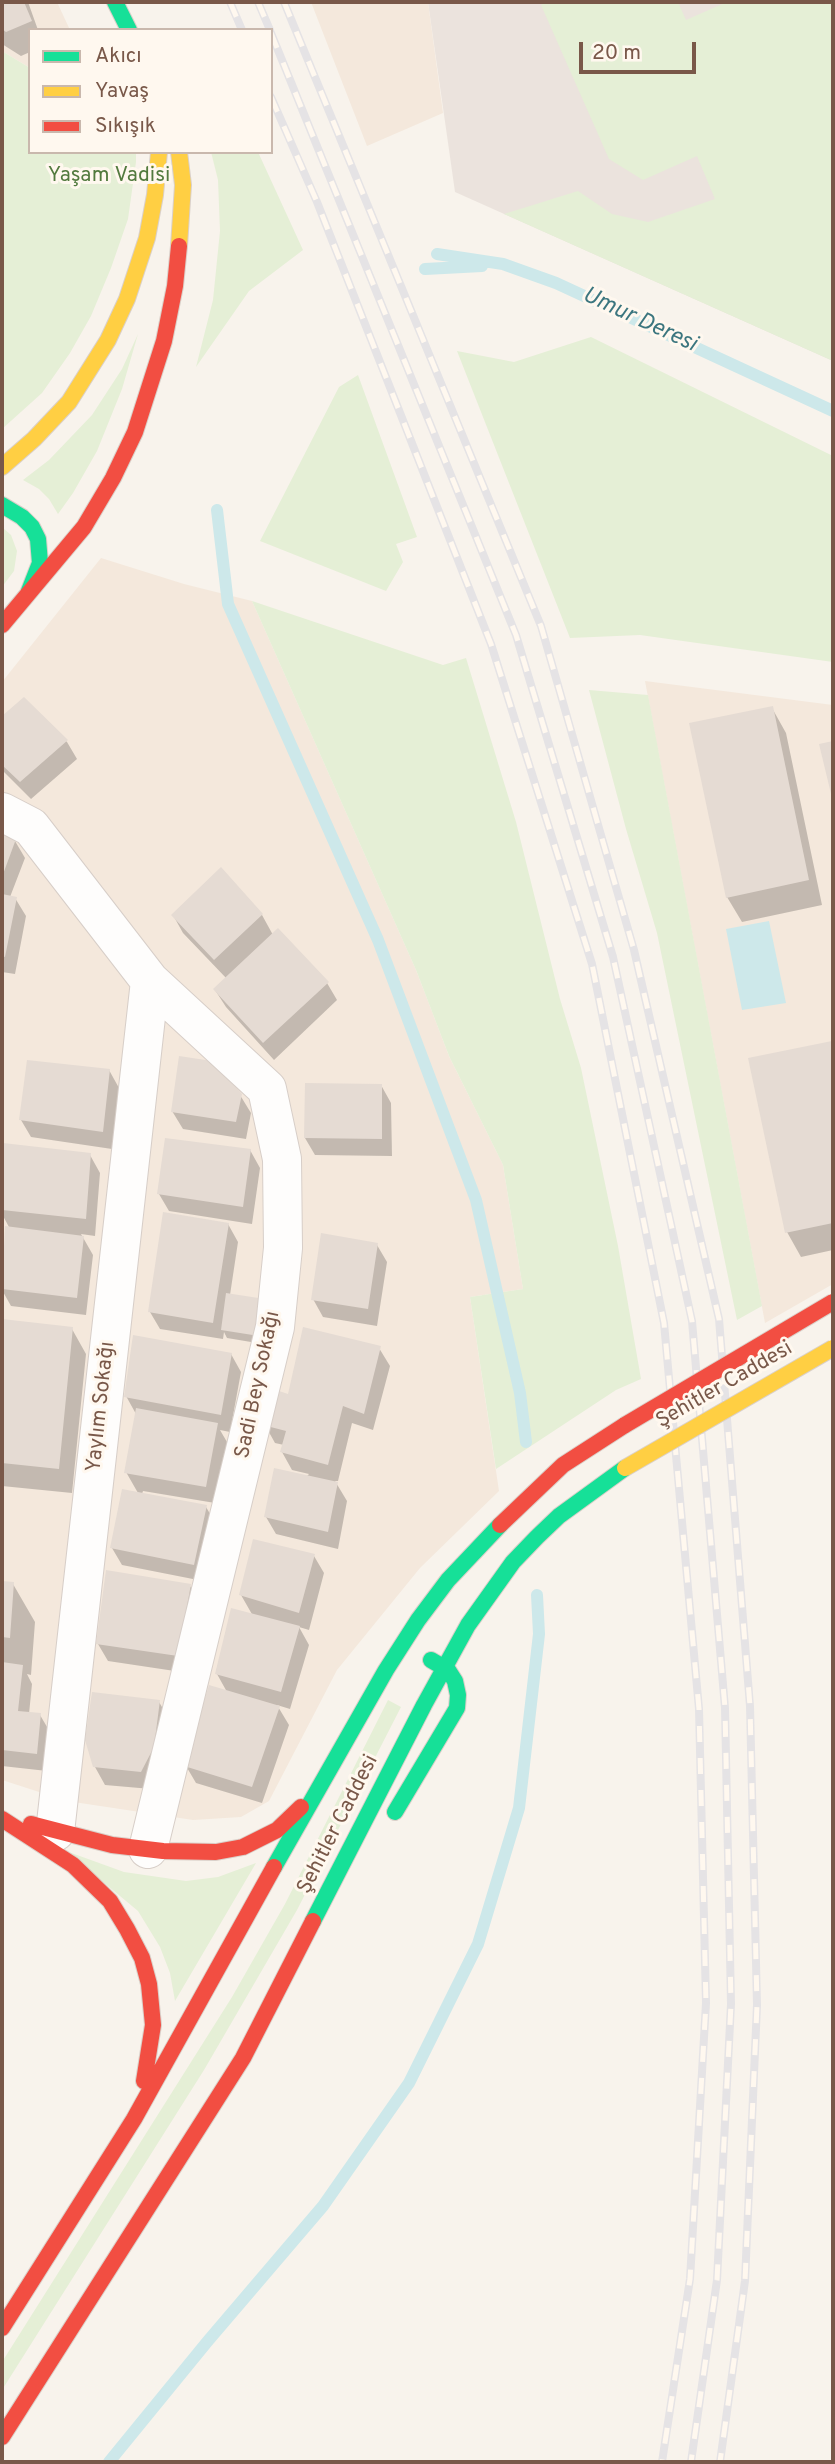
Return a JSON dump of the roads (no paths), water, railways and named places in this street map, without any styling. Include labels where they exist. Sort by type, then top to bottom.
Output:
[{"type":"main road","points":[[115,2],[128,28]]},
{"type":"main road","points":[[2,467],[34,439],[69,402],[108,340],[127,299],[147,238],[159,154]]},
{"type":"main road","points":[[2,623],[63,555],[90,519],[124,456],[146,402],[164,341],[179,259],[183,213],[179,154]]},
{"type":"main road","points":[[2,505],[22,517],[32,527],[41,552],[32,587],[15,610]]},
{"type":"main road","name":"Şehitler Caddesi","points":[[2,2328],[134,2119],[386,1670],[448,1580],[518,1506],[563,1465],[625,1425],[833,1302]]},
{"type":"main road","name":"Şehitler Caddesi","points":[[2,2437],[243,2058],[444,1667],[468,1625],[513,1562],[559,1516],[625,1468],[833,1348]]},
{"type":"main road","points":[[386,1670],[397,1661],[410,1657],[437,1661],[455,1681],[458,1695],[457,1708],[387,1825]]},
{"type":"main road","points":[[2,1817],[112,1845],[216,1852],[243,1847],[277,1830],[315,1793]]},
{"type":"main road","points":[[2,1817],[73,1865],[100,1892],[116,1910],[142,1958],[149,1984],[153,2025],[148,2067],[134,2119]]},
{"type":"main road","points":[[243,2058],[351,1883]]},
{"type":"street","name":"Sadi Bey Sokağı","points":[[2,812],[31,827],[150,981],[267,1088],[282,1159],[283,1248],[275,1327],[148,1849]]},
{"type":"street","name":"Yaylım Sokağı","points":[[55,1832],[150,981]]},
{"type":"water","points":[[769,921],[786,1003],[742,1010],[726,929]]},
{"type":"waterway","name":"Umur Deresi","points":[[437,254],[503,264],[556,283],[833,411]]},
{"type":"waterway","points":[[425,269],[482,266]]},
{"type":"waterway","points":[[217,510],[228,604],[378,940],[476,1200],[520,1393],[526,1442]]},
{"type":"waterway","points":[[109,2462],[323,2206],[409,2083],[478,1944],[519,1808],[539,1634],[537,1595]]},
{"type":"railway","points":[[230,2],[241,28]]},
{"type":"railway","points":[[258,2],[269,28]]},
{"type":"railway","points":[[284,2],[541,626],[634,950],[719,1319],[750,1706],[757,2005],[745,2281],[720,2462]]},
{"type":"railway","points":[[273,38],[516,635],[613,957],[692,1321],[725,1708],[731,2004],[717,2280],[691,2462]]},
{"type":"railway","points":[[273,102],[317,202],[491,644],[592,964],[664,1323],[699,1709],[706,2003],[690,2279],[662,2462]]},
{"type":"park label","name":"Yaşam Vadisi","points":[[109,177]]}]
